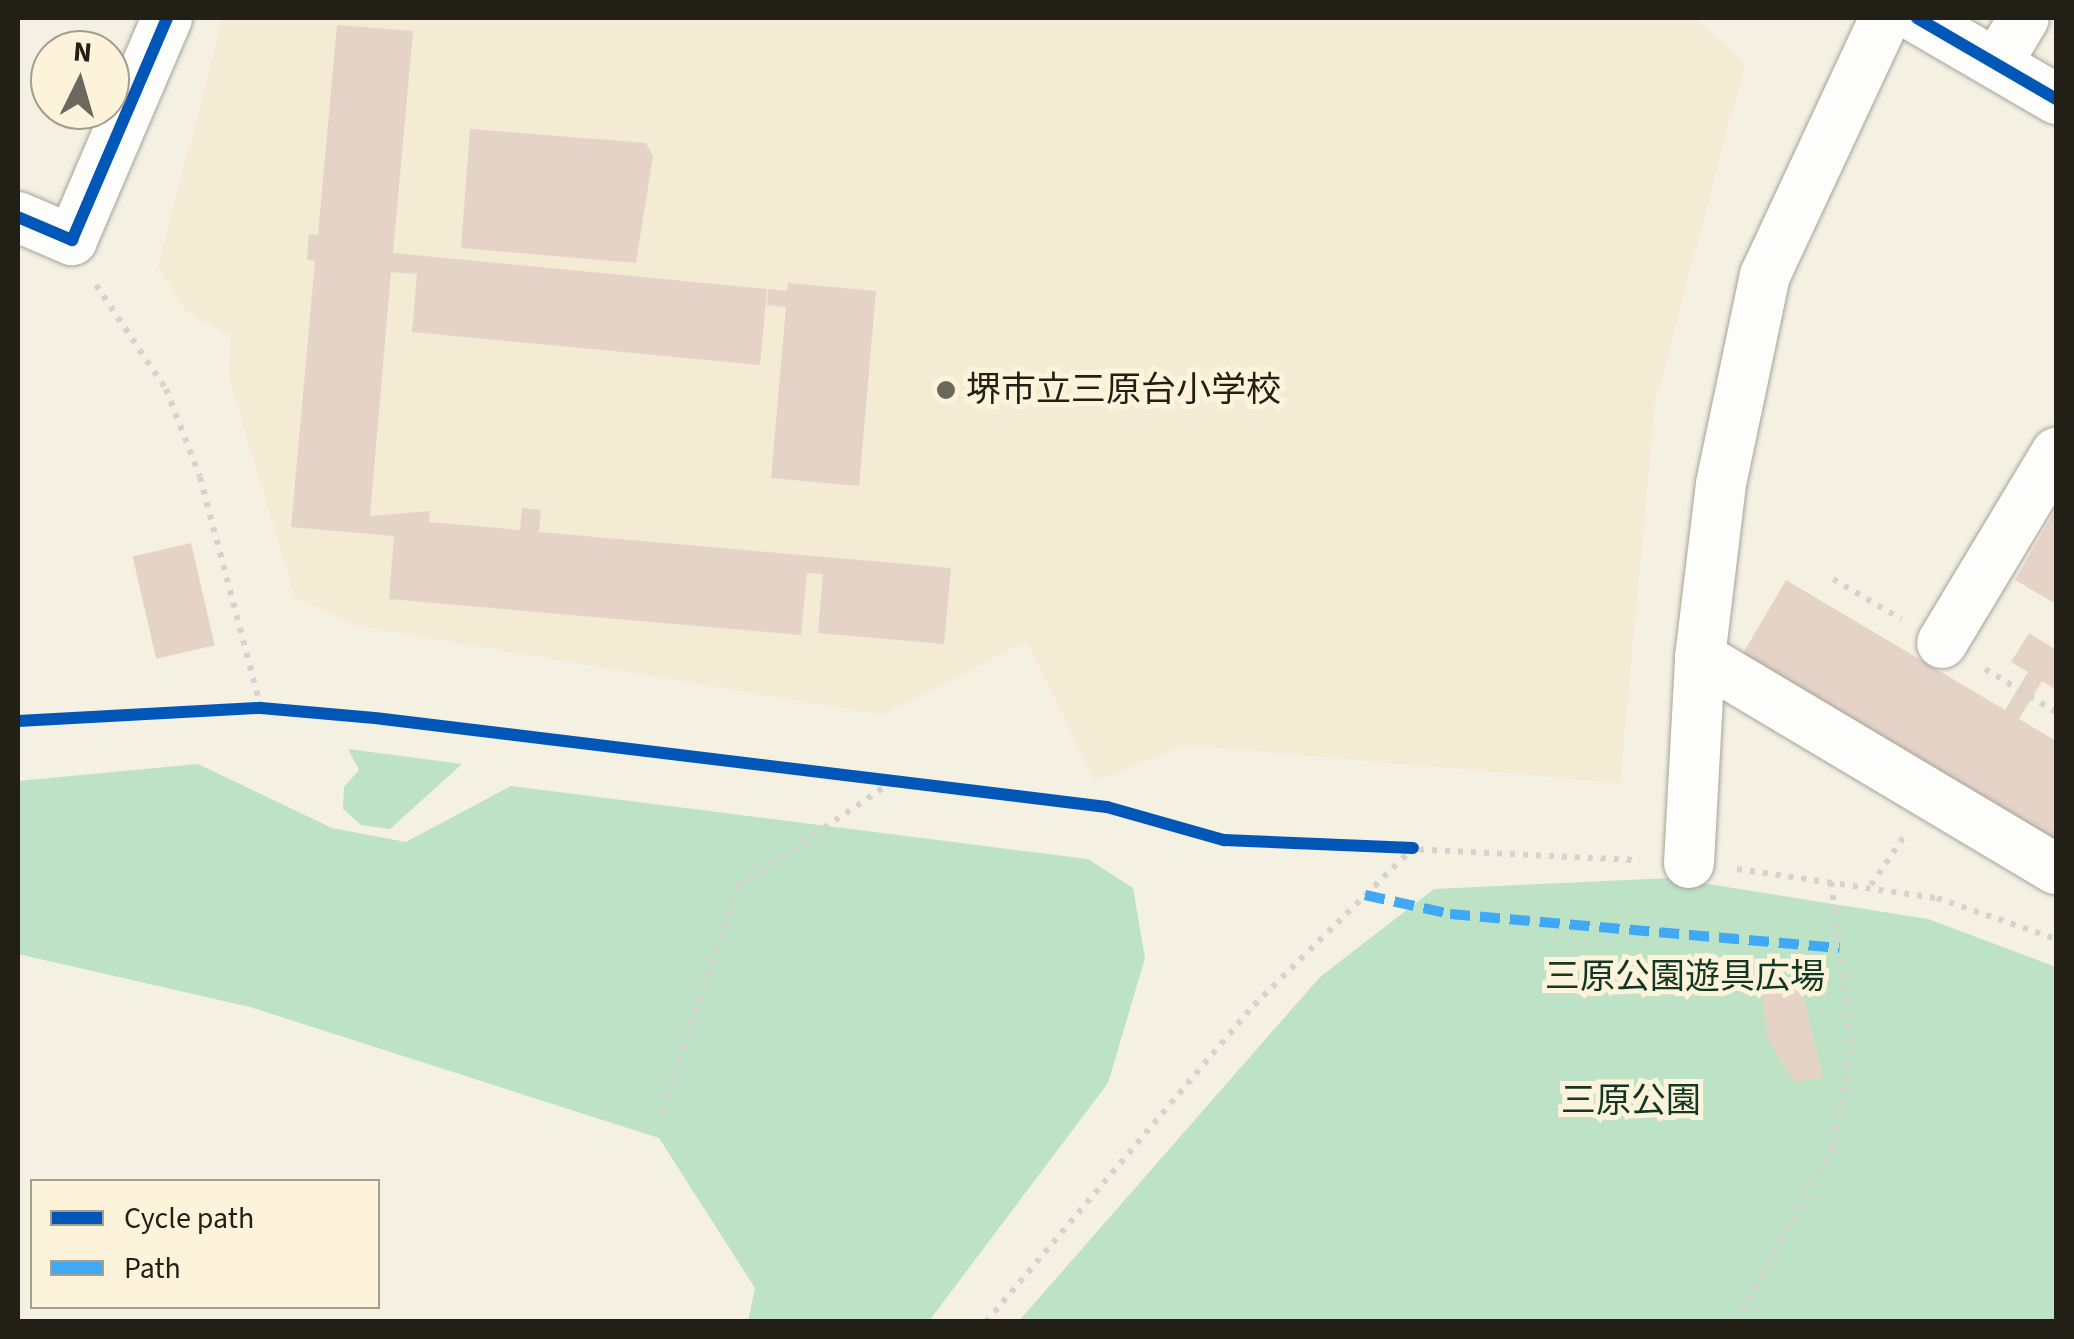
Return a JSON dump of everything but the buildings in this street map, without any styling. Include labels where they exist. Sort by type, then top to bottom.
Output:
[{"type":"street","points":[[18,217],[72,240],[167,18]]},
{"type":"street","points":[[1688,863],[1700,656],[1721,484],[1765,275],[1884,18]]},
{"type":"street","points":[[1917,18],[2056,99]]},
{"type":"street","points":[[1997,63],[2024,18]]},
{"type":"street","points":[[1942,643],[2056,453]]},
{"type":"street","points":[[1700,656],[2056,869]]},
{"type":"path","points":[[72,240],[166,389],[200,477],[261,708]]},
{"type":"path","points":[[18,720],[261,708],[1107,807],[1224,840],[1413,848],[1254,1005],[986,1322]]},
{"type":"path","points":[[662,1111],[738,886],[894,780]]},
{"type":"path","points":[[1870,885],[1900,842]]},
{"type":"path","points":[[1736,1322],[1834,1144],[1851,1042],[1831,882]]},
{"type":"shaded area","name":"堺市立三原台小学校","points":[[223,18],[1695,18],[1745,63],[1655,403],[1620,783],[1185,745],[1095,781],[1027,641],[882,715],[357,626],[295,597],[229,378],[231,336],[186,311],[158,267]]},
{"type":"green space","points":[[348,749],[462,764],[390,829],[361,825],[343,809],[344,787],[359,770]]},
{"type":"green space","points":[[198,764],[332,828],[406,842],[511,786],[1088,859],[1133,888],[1145,958],[1108,1083],[929,1321],[748,1321],[755,1288],[659,1138],[250,1007],[18,954],[18,781]]},
{"type":"green space","name":"三原公園","points":[[1670,878],[1928,919],[2056,967],[2056,1321],[1018,1322],[1320,977],[1434,889]]},
{"type":"marked path","points":[[1365,895],[1450,914],[1840,948]]},
{"type":"cycle path","points":[[18,217],[72,240],[167,18]]},
{"type":"cycle path","points":[[1917,18],[2056,99]]},
{"type":"cycle path","points":[[18,721],[261,708],[375,718],[1107,807],[1224,840],[1413,848]]},
{"type":"place","name":"堺市立三原台小学校","points":[[946,390]]},
{"type":"park label","name":"三原公園遊具広場","points":[[1685,977]]}]
